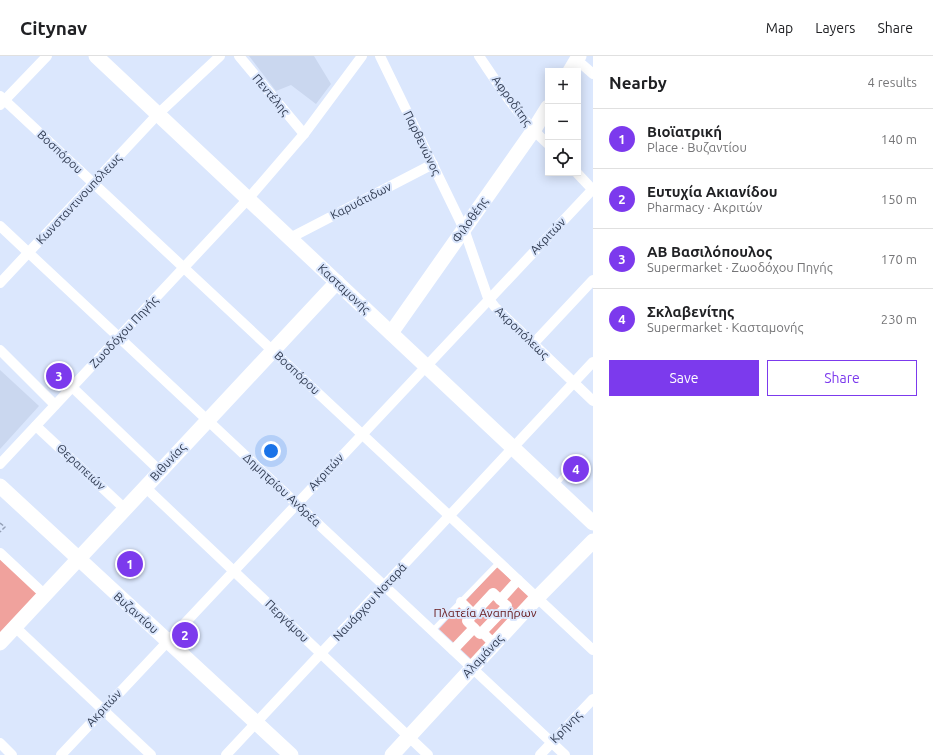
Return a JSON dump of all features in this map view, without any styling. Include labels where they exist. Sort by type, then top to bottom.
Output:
[{"type":"street","points":[[1,100],[47,56]]},
{"type":"street","name":"Κασταμονής","points":[[96,56],[593,522]]},
{"type":"street","name":"Κωνσταντινουπόλεως","points":[[0,283],[158,114],[220,56]]},
{"type":"street","name":"Πεντέλης","points":[[239,56],[304,134]]},
{"type":"street","name":"Ζωοδόχου Πηγής","points":[[0,464],[248,199],[304,134],[362,56]]},
{"type":"street","name":"Παρθενώνος","points":[[380,56],[464,229]]},
{"type":"street","name":"Αφροδίτης","points":[[479,56],[533,131],[545,141]]},
{"type":"street","points":[[576,62],[593,74]]},
{"type":"street","name":"Βοσπόρου","points":[[1,100],[94,184],[593,650]]},
{"type":"street","name":"Φιλοθέης","points":[[391,333],[545,112]]},
{"type":"street","name":"Καρυάτιδων","points":[[290,238],[433,164]]},
{"type":"street","points":[[580,176],[593,189]]},
{"type":"street","name":"Ακριτών","points":[[61,755],[488,298],[593,189]]},
{"type":"street","name":"Δημητρίου Ανδρέα","points":[[0,226],[565,755]]},
{"type":"street","name":"Ακροπόλεως","points":[[464,229],[488,298],[495,307],[593,401]]},
{"type":"street","points":[[533,344],[593,280]]},
{"type":"street","name":"Βιθυνίας","points":[[0,643],[337,282]]},
{"type":"street","points":[[0,350],[55,405]]},
{"type":"street","name":"Ναυάρχου Νοταρά","points":[[226,755],[593,362]]},
{"type":"street","points":[[72,387],[160,471]]},
{"type":"street","name":"Θεραπειών","points":[[36,426],[125,509]]},
{"type":"street","name":"Βυζαντίου","points":[[0,486],[290,754]]},
{"type":"street","name":"Περγάμου","points":[[145,487],[428,755]]},
{"type":"street","name":"Αλαμάνας","points":[[392,755],[517,619],[593,542]]},
{"type":"street","points":[[0,553],[45,595]]},
{"type":"street","points":[[453,650],[478,630],[502,604],[518,580]]},
{"type":"street","points":[[494,644],[467,621],[473,614],[493,593],[517,619]]},
{"type":"street","points":[[461,602],[473,614]]},
{"type":"street","points":[[15,627],[151,755]]},
{"type":"street","name":"Κρήνης","points":[[540,755],[593,699]]},
{"type":"street","points":[[0,743],[12,755]]},
{"type":"lane","points":[[554,486],[565,474]]},
{"type":"lane","points":[[432,631],[499,562]]},
{"type":"path","points":[[0,523],[5,527],[0,532]]},
{"type":"shaded area","points":[[249,56],[314,56],[331,84],[316,104],[291,85],[276,91]]},
{"type":"shaded area","points":[[0,370],[39,406],[0,449]]},
{"type":"green space","points":[[0,558],[38,593],[0,634]]},
{"type":"green space","name":"Πλατεία Αναπήρων","points":[[497,567],[530,597],[472,660],[439,629]]},
{"type":"place","name":"ΑΒ Βασιλόπουλος","points":[[59,376]]},
{"type":"place","name":"Σκλαβενίτης","points":[[576,469]]},
{"type":"place","name":"Βιοϊατρική","points":[[130,564]]},
{"type":"place","name":"Ευτυχία Ακιανίδου","points":[[185,635]]}]
